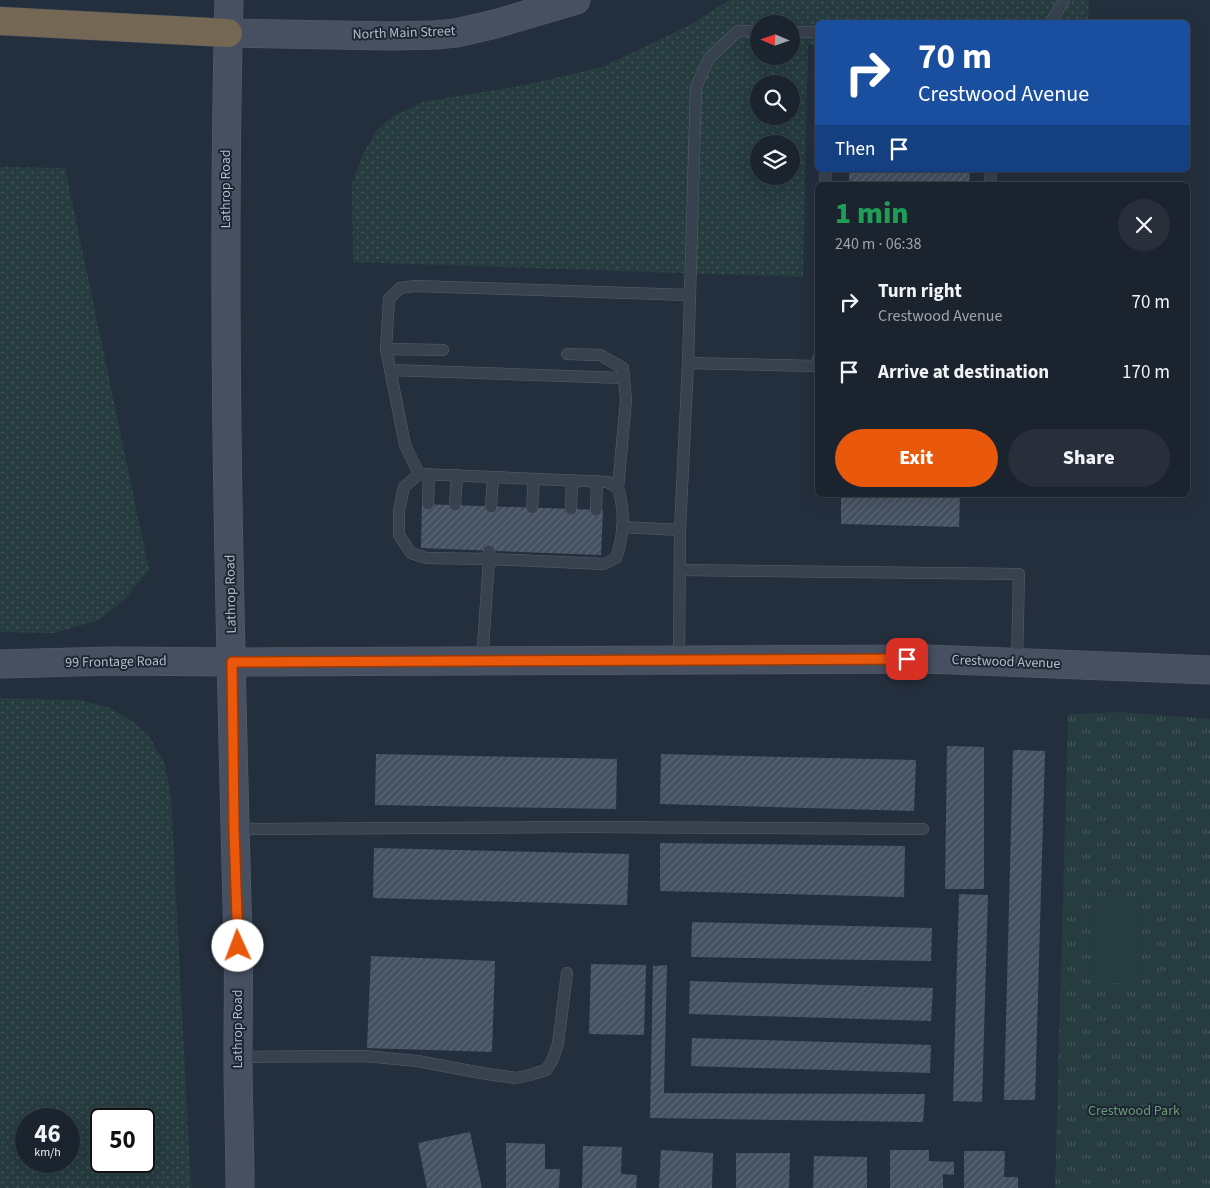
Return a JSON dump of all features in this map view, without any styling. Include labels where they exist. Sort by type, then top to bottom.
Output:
[{"type":"highway","points":[[0,21],[228,32]]},
{"type":"main road","name":"Lathrop Road","points":[[229,0],[225,121],[227,385],[234,829],[238,946],[240,1188]]},
{"type":"main road","name":"North Main Street","points":[[228,32],[392,36],[435,35],[456,33],[495,24],[576,0]]},
{"type":"main road","name":"Crestwood Avenue","points":[[232,662],[926,659],[1210,670]]},
{"type":"main road","name":"99 Frontage Road","points":[[0,664],[113,660],[232,662]]},
{"type":"lane","points":[[1052,20],[1064,0]]},
{"type":"lane","points":[[679,660],[680,530],[688,363],[696,87],[709,58],[738,31],[750,31]]},
{"type":"lane","points":[[800,32],[815,32]]},
{"type":"lane","points":[[428,504],[424,474],[405,445],[386,349],[389,299],[400,288],[415,286],[690,295]]},
{"type":"lane","points":[[386,349],[443,350]]},
{"type":"lane","points":[[567,354],[600,355],[623,368],[626,400],[618,488],[622,502],[622,527],[621,544],[616,558],[604,564],[594,560],[569,558],[411,553],[399,535],[399,510],[404,487],[424,474],[597,481],[608,482],[618,488]]},
{"type":"lane","points":[[688,363],[815,366]]},
{"type":"lane","points":[[390,370],[624,378]]},
{"type":"lane","points":[[455,505],[457,475]]},
{"type":"lane","points":[[491,506],[493,477]]},
{"type":"lane","points":[[532,508],[534,479]]},
{"type":"lane","points":[[571,509],[572,480]]},
{"type":"lane","points":[[596,510],[597,481]]},
{"type":"lane","points":[[622,527],[680,530]]},
{"type":"lane","points":[[482,661],[489,555]]},
{"type":"lane","points":[[680,570],[1019,574],[1017,662]]},
{"type":"lane","points":[[234,829],[586,827],[923,829]]},
{"type":"lane","points":[[238,1057],[364,1056],[417,1061],[516,1078],[530,1075],[546,1070],[552,1061],[558,1044],[567,973]]},
{"type":"green space","points":[[730,0],[1089,0],[1088,20],[815,20],[815,45],[808,45],[803,277],[353,262],[352,184],[363,154],[377,130],[394,116],[422,102],[525,85],[602,67],[688,26]]},
{"type":"green space","points":[[0,167],[65,168],[149,570],[124,600],[99,620],[55,633],[0,632]]},
{"type":"green space","points":[[0,698],[80,700],[107,707],[131,720],[149,736],[165,765],[171,798],[191,1188],[0,1188]]},
{"type":"green space","name":"Crestwood Park","points":[[1121,712],[1210,719],[1210,1188],[1055,1188],[1068,714]]},
{"type":"green space","points":[[1095,899],[1140,899],[1137,983],[1092,983]]},
{"type":"building","points":[[849,172],[970,172],[969,182],[849,182]]},
{"type":"building","points":[[841,497],[960,497],[959,527],[841,524]]},
{"type":"building","points":[[422,504],[603,510],[601,555],[421,548]]},
{"type":"building","points":[[947,746],[984,747],[984,889],[945,889]]},
{"type":"building","points":[[1013,750],[1045,751],[1035,1100],[1004,1100]]},
{"type":"building","points":[[376,754],[617,759],[616,809],[375,805]]},
{"type":"building","points":[[661,754],[916,760],[914,811],[660,804]]},
{"type":"building","points":[[660,843],[905,846],[904,897],[660,891]]},
{"type":"building","points":[[374,848],[629,854],[627,905],[373,898]]},
{"type":"building","points":[[959,894],[988,895],[982,1102],[953,1101]]},
{"type":"building","points":[[692,922],[932,928],[931,961],[691,957]]},
{"type":"building","points":[[371,956],[495,961],[492,1052],[367,1048]]},
{"type":"building","points":[[591,964],[646,965],[644,1035],[589,1034]]},
{"type":"building","points":[[667,965],[664,1093],[925,1094],[923,1122],[650,1118],[653,966]]},
{"type":"building","points":[[690,981],[933,988],[931,1021],[689,1014]]},
{"type":"building","points":[[692,1038],[931,1045],[930,1073],[691,1066]]},
{"type":"building","points":[[470,1132],[482,1188],[427,1188],[418,1143]]},
{"type":"building","points":[[506,1143],[545,1144],[545,1169],[560,1169],[559,1188],[506,1188]]},
{"type":"building","points":[[583,1146],[622,1147],[621,1174],[637,1175],[636,1188],[582,1188]]},
{"type":"building","points":[[661,1150],[713,1153],[712,1188],[659,1188]]},
{"type":"building","points":[[890,1150],[929,1150],[929,1161],[954,1162],[954,1175],[943,1174],[943,1188],[890,1188]]},
{"type":"building","points":[[964,1151],[1005,1151],[1004,1177],[1018,1177],[1018,1188],[964,1188]]},
{"type":"building","points":[[736,1153],[790,1153],[789,1188],[736,1188]]},
{"type":"building","points":[[814,1156],[867,1157],[867,1188],[813,1188]]},
{"type":"route","points":[[238,946],[234,829],[232,662],[907,659]]}]
